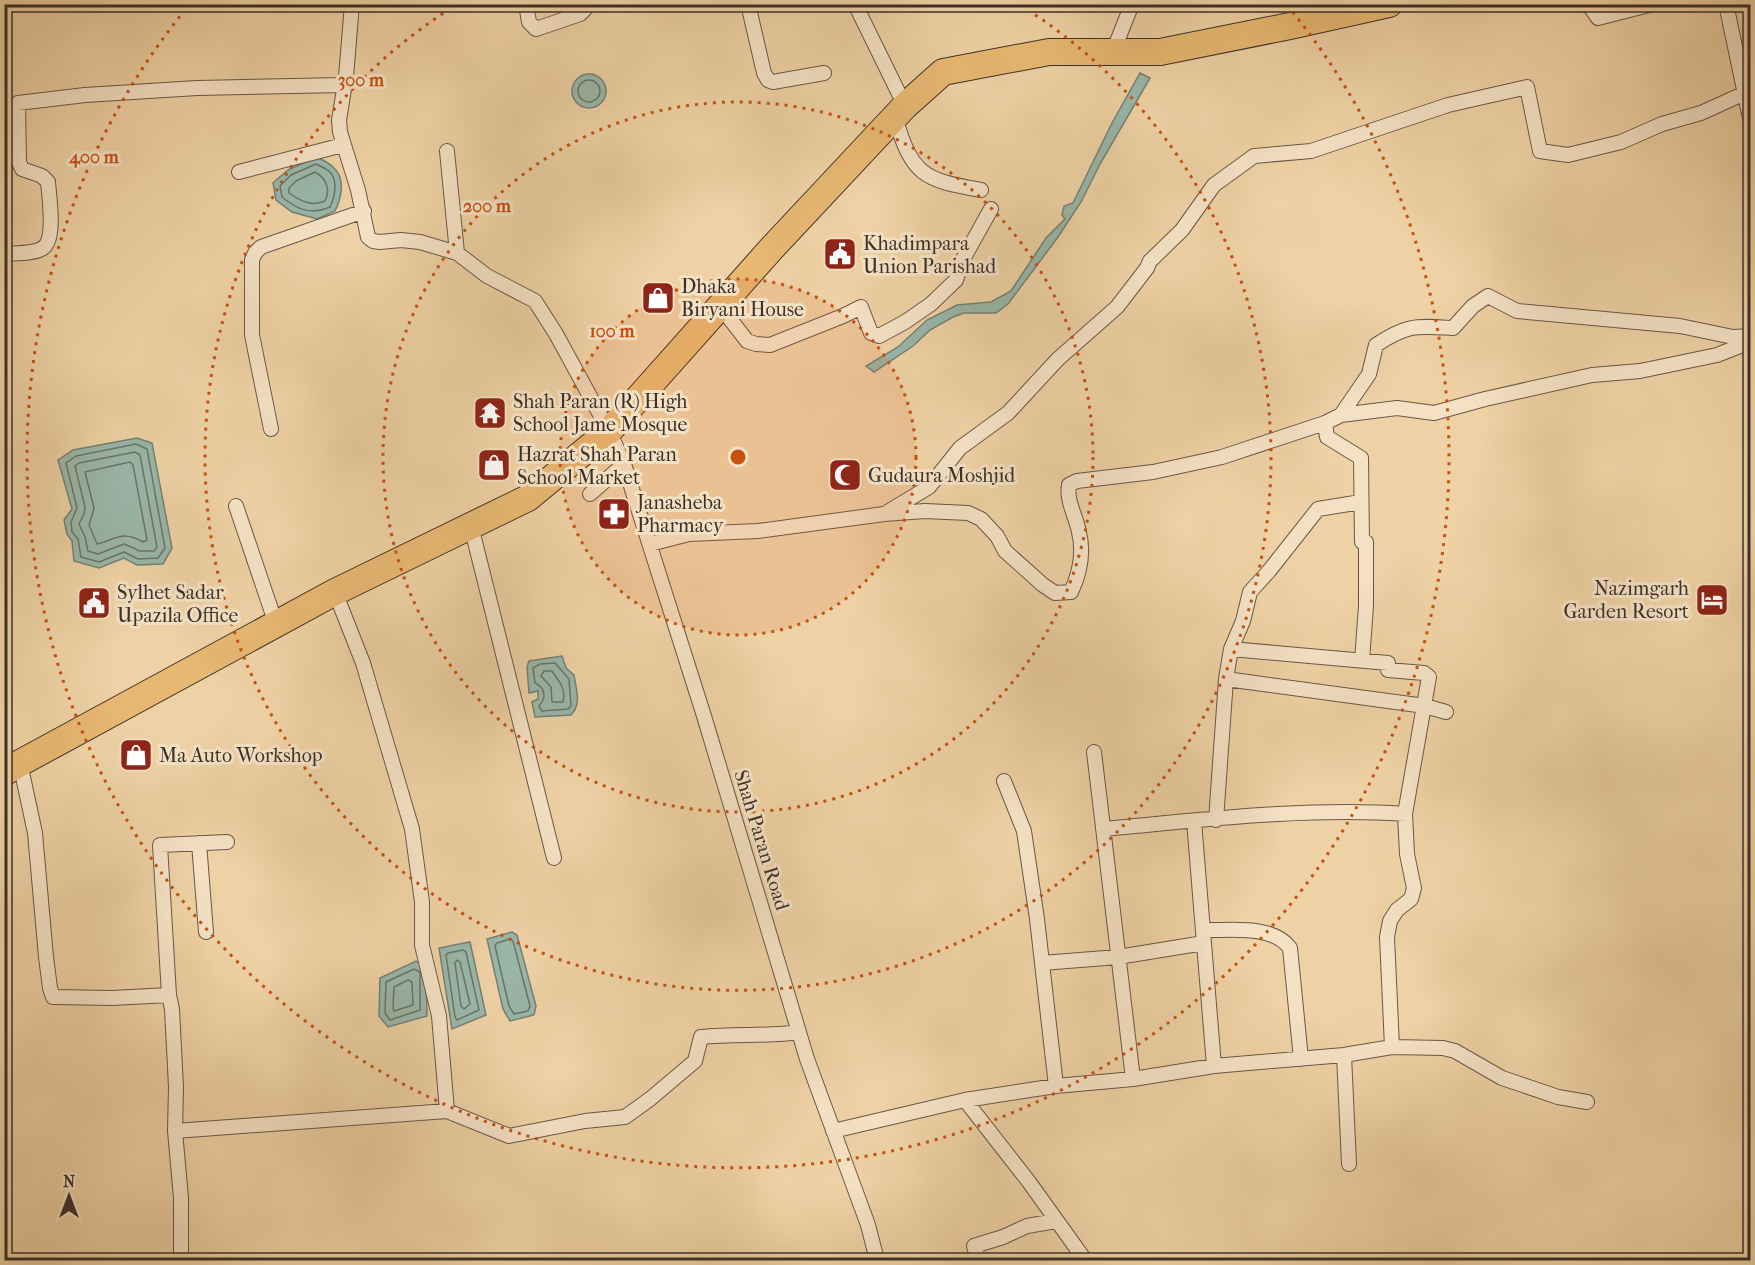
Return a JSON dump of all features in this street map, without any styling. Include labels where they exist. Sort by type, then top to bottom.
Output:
[{"type":"highway","points":[[12,768],[335,592],[528,498],[609,430],[900,111],[943,72],[1049,51],[1160,51],[1389,4]]},
{"type":"street","points":[[352,4],[345,85],[339,120],[343,145],[364,211],[368,237],[380,242],[401,240],[420,242],[457,253],[447,151]]},
{"type":"street","points":[[526,4],[529,22],[536,29],[580,14],[585,9],[585,4]]},
{"type":"street","points":[[748,4],[764,73],[768,80],[773,82],[824,73]]},
{"type":"street","points":[[855,4],[900,111],[901,139],[912,163],[924,174],[947,184],[981,190]]},
{"type":"street","points":[[1121,51],[1132,4]]},
{"type":"street","points":[[1588,4],[1598,18],[1653,4]]},
{"type":"street","points":[[1726,4],[1750,118]]},
{"type":"street","points":[[4,254],[42,248],[47,243],[51,232],[48,182],[42,176],[22,170],[19,162],[18,103],[75,96],[187,88],[345,85]]},
{"type":"street","points":[[884,514],[929,487],[960,448],[1008,413],[1058,359],[1117,307],[1150,261],[1182,230],[1214,185],[1254,156],[1311,151],[1448,105],[1527,87],[1540,151],[1568,155],[1621,142],[1746,93]]},
{"type":"street","points":[[239,172],[343,145]]},
{"type":"street","points":[[720,306],[747,340],[756,344],[770,345],[861,307],[871,333],[879,336],[931,304],[956,280],[962,261],[991,209]]},
{"type":"street","points":[[271,429],[252,335],[252,260],[261,247],[364,211]]},
{"type":"street","name":"Shah Paran Road","points":[[457,253],[487,276],[535,301],[609,430],[624,464],[704,716],[799,1032],[868,1225],[877,1260]]},
{"type":"street","points":[[1341,415],[1369,374],[1376,345],[1397,332],[1418,326],[1453,328],[1473,306],[1488,296],[1517,311],[1680,326],[1732,337],[1750,336]]},
{"type":"street","points":[[650,544],[689,534],[758,531],[884,514],[925,511],[968,513],[981,519],[1005,551],[1043,585],[1055,592],[1071,592],[1078,577],[1082,553],[1079,532],[1067,494],[1069,485],[1077,481],[1153,472],[1221,457],[1325,423],[1341,415],[1398,408],[1434,413],[1592,375],[1640,371],[1717,355],[1750,342]]},
{"type":"street","points":[[1325,423],[1327,437],[1361,458],[1362,542],[1366,542],[1366,606],[1362,662]]},
{"type":"street","points":[[590,494],[624,464]]},
{"type":"street","points":[[1216,820],[1226,679],[1231,649],[1243,621],[1250,592],[1318,509],[1361,502]]},
{"type":"street","points":[[236,506],[276,624]]},
{"type":"street","points":[[471,526],[554,858]]},
{"type":"street","points":[[335,592],[363,663],[411,829],[422,902],[422,945],[439,1016],[447,1111]]},
{"type":"street","points":[[1231,649],[1388,663],[1388,670],[1426,674],[1429,677],[1405,814],[1407,854],[1414,888],[1411,899],[1397,910],[1390,921],[1387,937],[1392,1047]]},
{"type":"street","points":[[1226,679],[1425,706],[1446,712]]},
{"type":"street","points":[[1094,752],[1133,1079]]},
{"type":"street","points":[[12,768],[35,833],[46,957],[52,997],[112,998],[169,995]]},
{"type":"street","points":[[1004,781],[1024,831],[1056,1086]]},
{"type":"street","points":[[1103,829],[1194,821],[1353,812],[1405,814]]},
{"type":"street","points":[[1194,821],[1214,1066]]},
{"type":"street","points":[[179,1260],[181,1257],[181,1198],[175,1131],[176,1087],[160,845],[227,842]]},
{"type":"street","points":[[199,843],[206,932]]},
{"type":"street","points":[[1042,963],[1118,957],[1203,936],[1256,931],[1279,937],[1290,948],[1300,1059]]},
{"type":"street","points":[[175,1131],[447,1111],[509,1136],[585,1121],[625,1117],[695,1061],[701,1037],[728,1033],[783,1035],[799,1032]]},
{"type":"street","points":[[833,1131],[965,1100],[1056,1086],[1133,1079],[1214,1066],[1344,1055],[1392,1047],[1443,1048],[1455,1051],[1502,1078],[1558,1097],[1587,1102]]},
{"type":"street","points":[[1344,1055],[1349,1164]]},
{"type":"street","points":[[965,1100],[1029,1182],[1085,1260]]},
{"type":"street","points":[[978,1260],[974,1246],[1003,1237],[1026,1226],[1056,1221]]},
{"type":"water","points":[[1140,73],[1150,78],[1100,164],[1081,202],[1008,304],[996,313],[964,313],[953,317],[930,330],[913,346],[874,372],[866,366],[898,347],[927,320],[957,305],[991,302],[1011,291],[1046,238],[1065,219],[1062,215],[1064,206],[1073,203],[1112,123]]},
{"type":"water","points":[[589,74],[601,79],[606,91],[601,103],[589,108],[577,103],[572,91],[577,79]]},
{"type":"water","points":[[317,157],[338,173],[341,189],[335,211],[317,219],[292,212],[276,200],[273,183],[288,170]]},
{"type":"water","points":[[137,438],[152,443],[172,548],[163,564],[137,565],[124,558],[99,568],[74,561],[72,541],[67,534],[64,520],[72,509],[58,460],[73,450]]},
{"type":"water","points":[[562,656],[566,668],[574,675],[577,696],[574,711],[571,715],[535,717],[532,702],[538,699],[538,691],[529,693],[527,667],[529,661]]},
{"type":"water","points":[[512,932],[517,935],[536,1006],[534,1015],[510,1021],[503,1009],[487,939]]},
{"type":"water","points":[[470,942],[486,1015],[452,1029],[439,948]]},
{"type":"water","points":[[416,961],[426,968],[427,1016],[388,1027],[379,1016],[380,978]]},
{"type":"place","name":"Khadimpara Union Parishad","points":[[840,254]]},
{"type":"place","name":"Dhaka Biryani House","points":[[658,298]]},
{"type":"place","name":"Shah Paran (R) High School Jame Mosque","points":[[490,413]]},
{"type":"place","name":"Hazrat Shah Paran School Market","points":[[494,465]]},
{"type":"place","name":"Gudaura Moshjid","points":[[845,475]]},
{"type":"place","name":"Janasheba Pharmacy","points":[[614,514]]},
{"type":"place","name":"Nazimgarh Garden Resort","points":[[1712,600]]},
{"type":"place","name":"Sylhet Sadar Upazila Office","points":[[94,603]]},
{"type":"place","name":"Ma Auto Workshop","points":[[136,755]]}]
